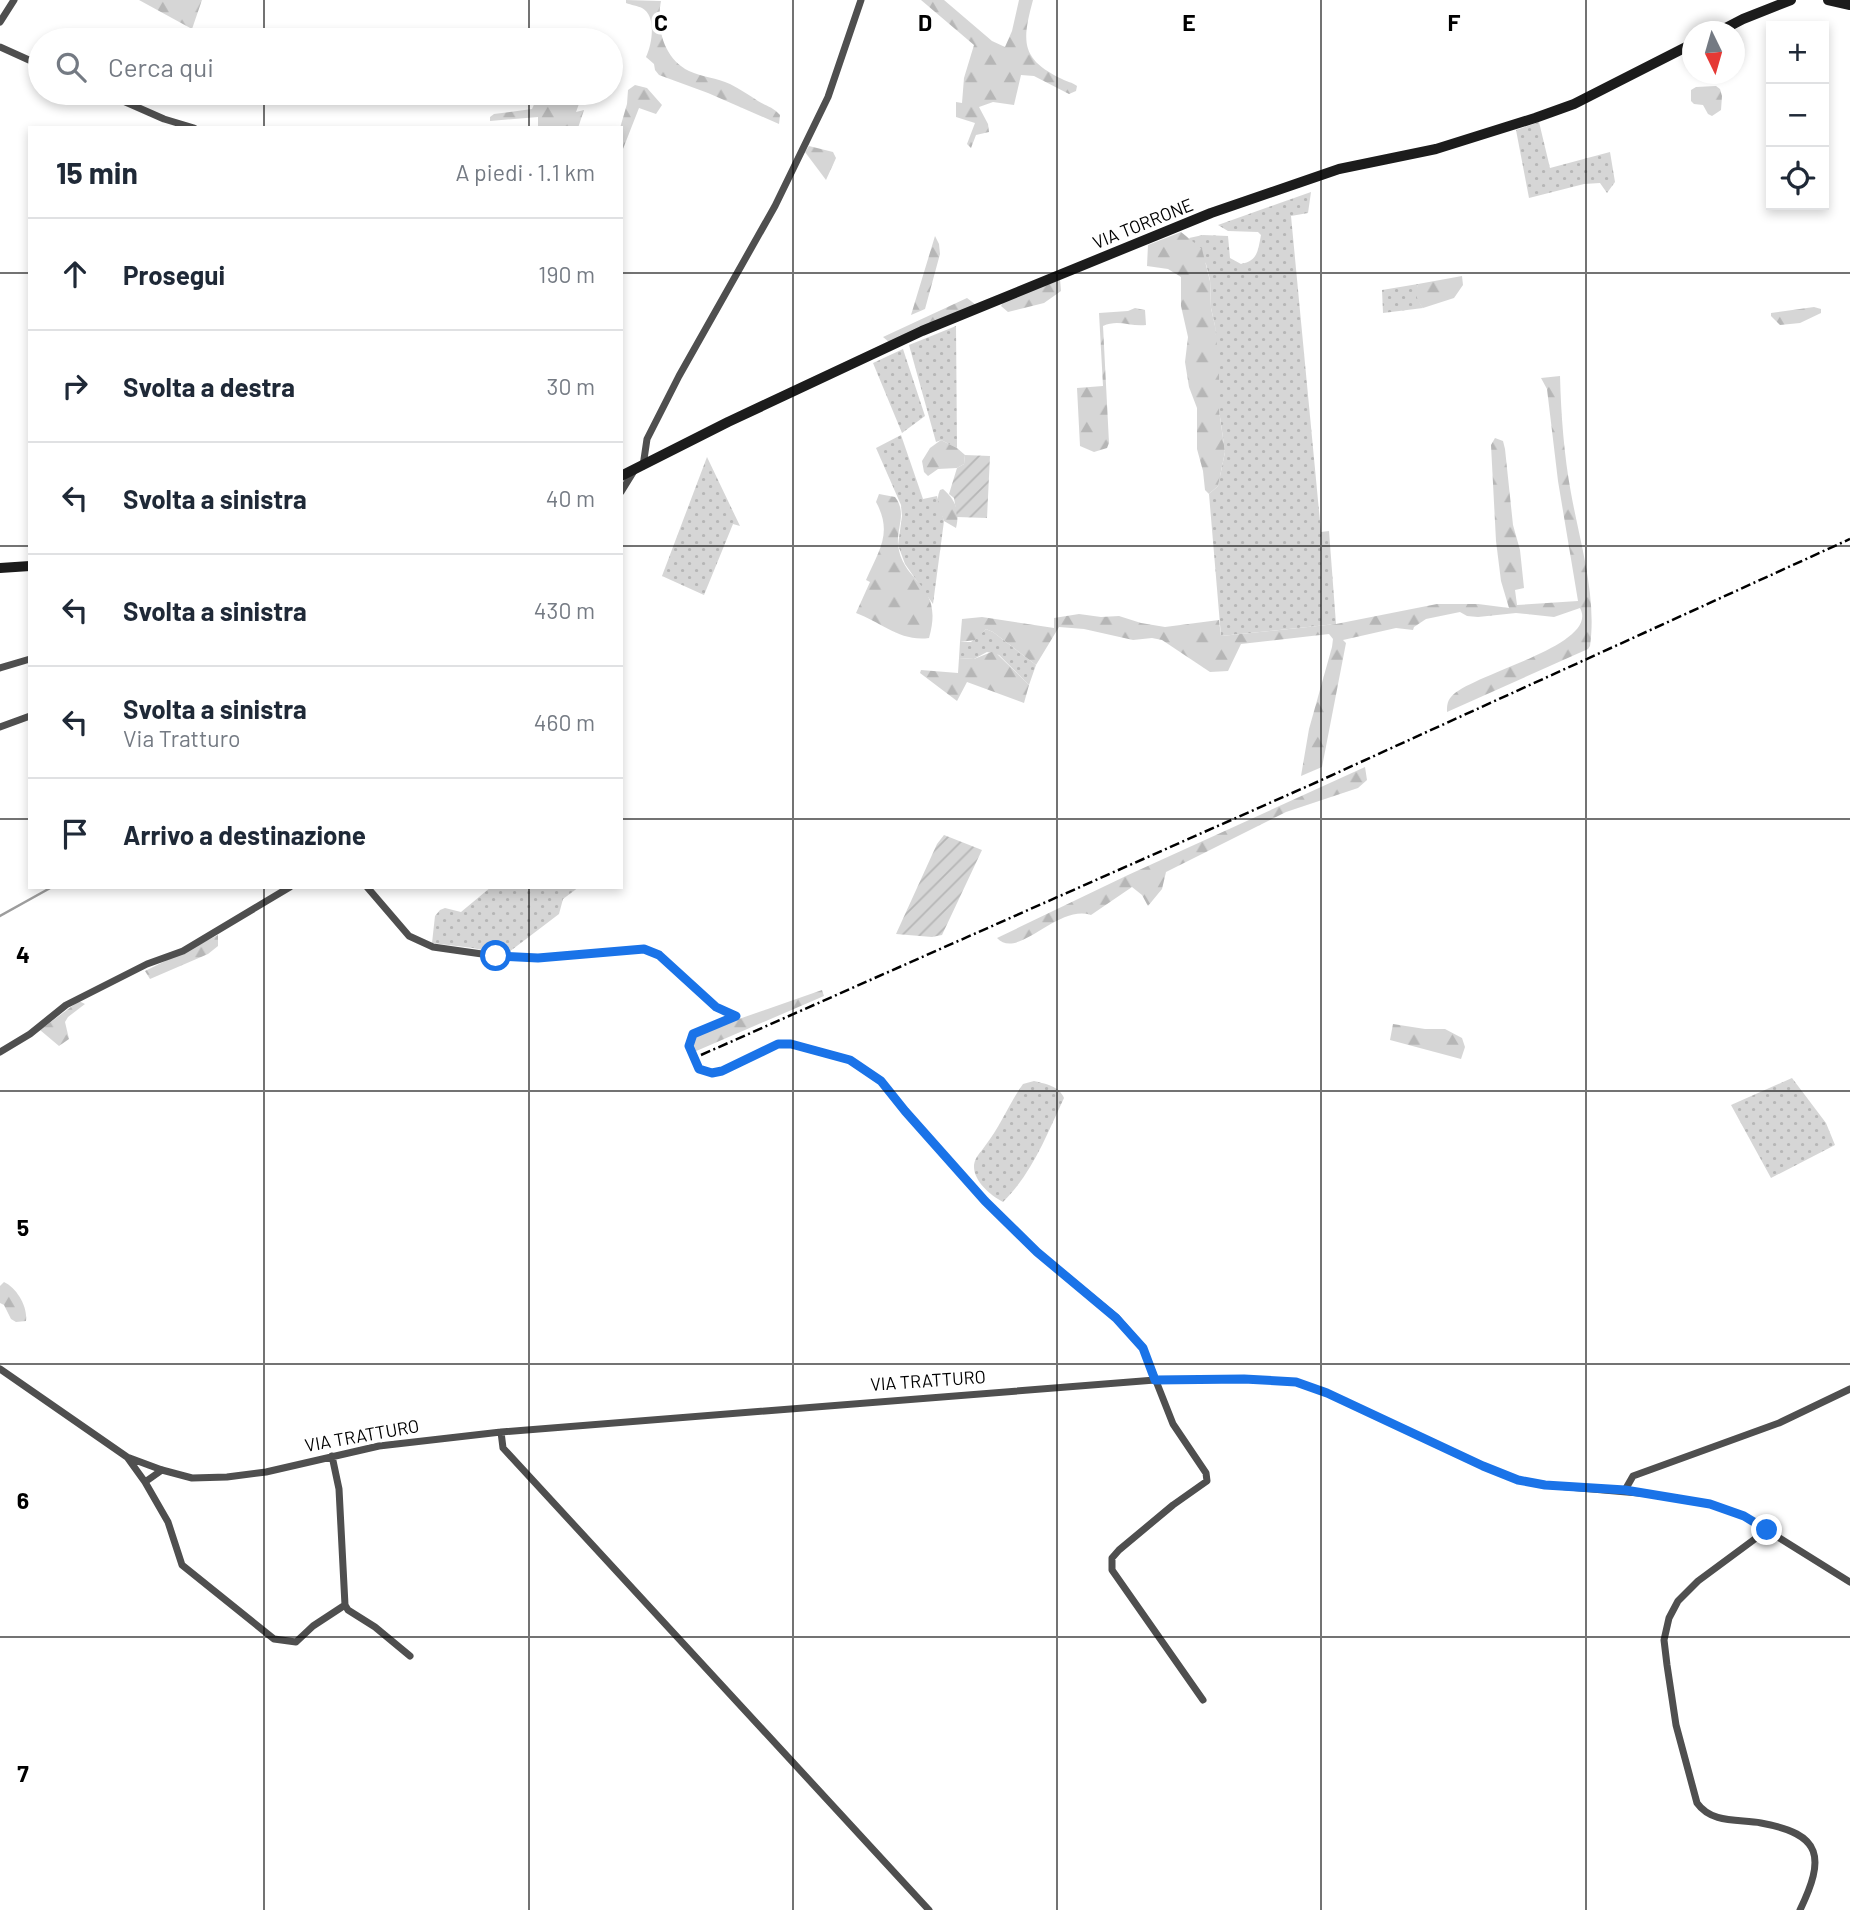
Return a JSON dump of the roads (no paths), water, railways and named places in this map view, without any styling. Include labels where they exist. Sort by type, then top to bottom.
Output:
[{"type":"main road","points":[[1739,21],[1791,0]]},
{"type":"main road","points":[[1828,0],[1850,5]]},
{"type":"main road","name":"VIA TORRONE","points":[[623,475],[728,422],[922,331],[1211,213],[1339,169],[1436,149],[1535,118],[1574,104],[1682,49]]},
{"type":"main road","points":[[0,568],[28,570]]},
{"type":"street","points":[[0,22],[14,0]]},
{"type":"street","points":[[623,489],[638,468],[648,439],[678,376],[769,217],[828,97],[861,0]]},
{"type":"street","points":[[0,47],[28,60]]},
{"type":"street","points":[[132,105],[187,126]]},
{"type":"street","points":[[0,668],[28,660]]},
{"type":"street","points":[[0,727],[28,717]]},
{"type":"street","points":[[0,1052],[30,1034],[66,1005],[147,964],[183,951],[287,889]]},
{"type":"street","points":[[369,889],[410,936],[433,947],[524,957],[644,949],[659,955],[716,1007],[736,1016],[693,1034],[689,1046],[699,1069],[712,1073],[722,1071],[778,1044],[791,1044],[850,1060],[881,1081],[968,1182],[1020,1235],[1116,1318],[1143,1348],[1173,1424],[1208,1481],[1173,1504],[1119,1550],[1112,1558],[1112,1570],[1203,1700]]},
{"type":"street","name":"VIA TRATTURO","points":[[0,1369],[127,1457],[192,1478],[266,1472],[379,1446],[501,1432],[1155,1380],[1244,1379],[1296,1382],[1327,1393],[1518,1480],[1545,1485],[1625,1490],[1710,1504],[1744,1516],[1850,1582]]},
{"type":"street","points":[[1625,1490],[1633,1476],[1779,1423],[1850,1389]]},
{"type":"street","points":[[501,1432],[503,1448],[929,1910]]},
{"type":"street","points":[[332,1455],[339,1489],[345,1605],[410,1657]]},
{"type":"street","points":[[127,1457],[145,1482],[167,1522],[182,1565],[274,1639],[296,1642],[313,1626],[345,1605]]},
{"type":"street","points":[[145,1482],[162,1470]]},
{"type":"street","points":[[1767,1530],[1698,1581],[1678,1601],[1669,1618],[1664,1640],[1676,1725],[1697,1803],[1704,1813],[1723,1819],[1762,1823],[1802,1835],[1814,1850],[1817,1866],[1812,1885],[1800,1910]]},
{"type":"waterway","points":[[0,916],[48,889]]},
{"type":"railway","points":[[701,1055],[1317,782],[1850,539]]}]
